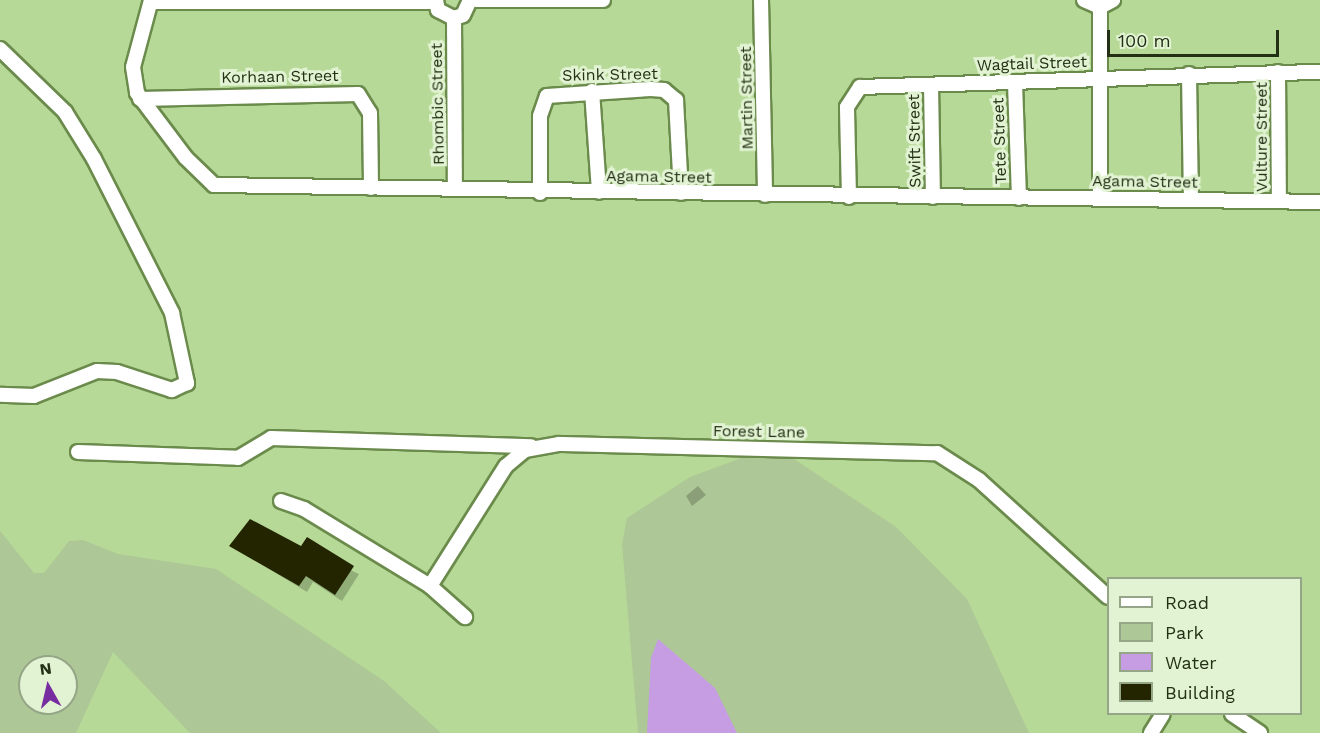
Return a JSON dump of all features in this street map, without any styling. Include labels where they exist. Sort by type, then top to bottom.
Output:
[{"type":"street","points":[[151,1],[436,1],[445,16],[454,18],[463,15],[470,0]]},
{"type":"street","points":[[476,0],[603,0]]},
{"type":"street","name":"Martin Street","points":[[761,0],[765,195]]},
{"type":"street","points":[[1084,0],[1100,8]]},
{"type":"street","points":[[1100,8],[1113,0]]},
{"type":"street","name":"Agama Street","points":[[151,1],[133,67],[140,99],[214,185],[456,189],[540,193],[1320,202]]},
{"type":"street","points":[[1100,8],[1100,198]]},
{"type":"street","name":"Rhombic Street","points":[[454,18],[456,189]]},
{"type":"street","points":[[0,49],[65,112],[94,159],[171,313],[187,383],[171,390],[117,372],[97,371],[34,396],[0,395]]},
{"type":"street","name":"Vulture Street","points":[[1278,72],[1279,201]]},
{"type":"street","name":"Wagtail Street","points":[[849,196],[847,107],[854,92],[869,86],[1015,83],[1189,74],[1320,72]]},
{"type":"street","points":[[1189,74],[1191,200]]},
{"type":"street","name":"Tete Street","points":[[1015,83],[1018,198]]},
{"type":"street","name":"Swift Street","points":[[931,85],[933,197]]},
{"type":"street","name":"Skink Street","points":[[540,193],[543,101],[557,92],[656,90],[673,95],[679,115],[681,193]]},
{"type":"street","points":[[592,91],[599,192]]},
{"type":"street","name":"Korhaan Street","points":[[140,99],[354,93],[369,104],[370,188]]},
{"type":"street","points":[[78,452],[238,458],[271,438],[539,446]]},
{"type":"street","name":"Forest Lane","points":[[430,586],[506,466],[520,452],[539,446],[937,453],[979,480],[1107,596]]},
{"type":"street","points":[[281,501],[304,509],[430,586],[465,617]]},
{"type":"street","points":[[1151,733],[1162,715]]},
{"type":"street","points":[[1233,715],[1260,733]]},
{"type":"green space","points":[[752,454],[788,455],[896,527],[967,599],[1029,733],[638,733],[622,544],[627,518],[690,477]]},
{"type":"green space","points":[[0,531],[34,573],[44,573],[69,541],[83,540],[118,554],[216,569],[384,681],[441,733],[190,733],[113,652],[76,733],[0,733]]},
{"type":"water","points":[[658,639],[715,688],[737,733],[647,733],[651,658]]},
{"type":"building","points":[[250,519],[301,546],[307,537],[354,566],[335,595],[306,576],[299,586],[229,546]]}]
